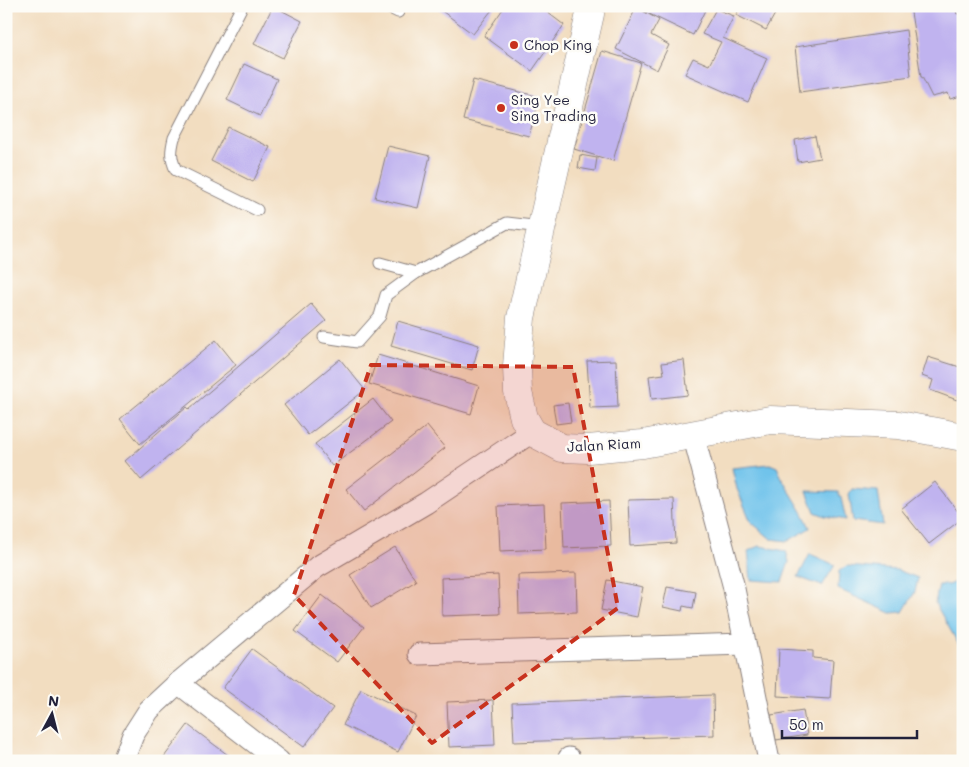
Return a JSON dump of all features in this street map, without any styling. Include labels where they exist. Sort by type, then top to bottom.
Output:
[{"type":"street","points":[[123,761],[133,735],[149,710],[178,683],[317,567],[426,503],[532,432],[524,418],[518,392],[516,366],[521,318],[592,9]]},
{"type":"street","name":"Jalan Riam","points":[[532,432],[562,448],[588,449],[643,444],[770,420],[899,425],[963,437]]},
{"type":"street","points":[[693,434],[733,584],[769,761]]},
{"type":"street","points":[[419,654],[745,644]]},
{"type":"street","points":[[178,683],[279,761]]},
{"type":"lane","points":[[242,6],[174,138],[171,150],[172,161],[176,170],[257,210]]},
{"type":"lane","points":[[386,6],[398,12]]},
{"type":"lane","points":[[324,337],[357,342],[380,316],[386,295],[416,273],[506,223],[541,227]]},
{"type":"lane","points":[[380,263],[416,273]]},
{"type":"highlighted area","points":[[371,365],[573,367],[618,608],[432,743],[294,595]]},
{"type":"water","points":[[770,464],[777,467],[810,528],[788,541],[771,539],[751,522],[737,489],[732,468]]},
{"type":"water","points":[[852,489],[878,491],[883,525],[853,521],[849,494]]},
{"type":"water","points":[[807,491],[838,492],[846,520],[815,512]]},
{"type":"water","points":[[760,546],[786,551],[789,562],[782,582],[751,580],[748,551]]},
{"type":"water","points":[[810,554],[835,565],[822,586],[798,577]]},
{"type":"water","points":[[847,566],[897,570],[918,578],[915,592],[903,612],[891,613],[838,589],[839,571]]},
{"type":"water","points":[[960,580],[963,581],[963,652],[935,603],[939,585],[948,585]]},
{"type":"building","points":[[273,6],[302,21],[283,58],[254,44]]},
{"type":"building","points":[[435,6],[495,6],[473,34]]},
{"type":"building","name":"Chop King","points":[[505,6],[539,6],[564,25],[532,71],[484,36]]},
{"type":"building","points":[[633,6],[707,6],[693,35],[643,11],[659,20],[651,35],[669,45],[657,70],[616,49],[636,8]]},
{"type":"building","points":[[741,6],[760,6],[775,14],[766,30],[736,15]]},
{"type":"building","points":[[806,6],[817,6],[813,12]]},
{"type":"building","points":[[910,6],[955,6],[957,14],[963,13],[963,51],[960,51],[963,64],[963,99],[961,96],[950,99],[948,93],[932,97],[921,77]]},
{"type":"building","points":[[716,9],[734,16],[723,38],[767,58],[748,102],[685,74],[693,58],[709,65],[721,42],[702,34]]},
{"type":"building","points":[[906,30],[911,76],[800,92],[795,47]]},
{"type":"building","points":[[602,51],[641,63],[613,161],[574,149]]},
{"type":"building","points":[[244,64],[277,79],[260,116],[227,100]]},
{"type":"building","name":"Sing Yee Sing Trading","points":[[473,80],[540,97],[529,136],[463,120]]},
{"type":"building","points":[[228,127],[270,147],[253,182],[211,161]]},
{"type":"building","points":[[815,136],[820,158],[798,162],[795,140]]},
{"type":"building","points":[[388,146],[430,156],[418,208],[375,198]]},
{"type":"building","points":[[580,155],[597,158],[595,171],[578,168]]},
{"type":"building","points":[[311,304],[326,321],[141,480],[125,461],[187,407],[189,409]]},
{"type":"building","points":[[398,321],[479,345],[472,370],[391,346]]},
{"type":"building","points":[[216,340],[236,365],[140,444],[120,419]]},
{"type":"building","points":[[378,355],[479,386],[471,414],[369,384]]},
{"type":"building","points":[[928,357],[963,368],[963,384],[957,400],[930,390],[933,380],[922,376]]},
{"type":"building","points":[[340,359],[365,390],[308,435],[284,405]]},
{"type":"building","points":[[616,360],[618,407],[590,408],[587,361]]},
{"type":"building","points":[[684,360],[688,395],[652,399],[649,376],[664,374],[662,363]]},
{"type":"building","points":[[373,399],[391,422],[332,466],[315,444]]},
{"type":"building","points":[[568,403],[571,422],[556,424],[553,405]]},
{"type":"building","points":[[427,426],[445,448],[364,511],[346,489]]},
{"type":"building","points":[[935,482],[963,518],[929,544],[901,509]]},
{"type":"building","points":[[674,499],[676,543],[630,546],[628,500]]},
{"type":"building","points":[[609,501],[611,546],[564,548],[562,503]]},
{"type":"building","points":[[544,504],[546,549],[500,551],[498,506]]},
{"type":"building","points":[[395,547],[416,581],[371,608],[350,575]]},
{"type":"building","points":[[576,573],[577,612],[519,614],[518,575]]},
{"type":"building","points":[[498,575],[500,614],[442,616],[441,578]]},
{"type":"building","points":[[607,580],[643,587],[637,617],[601,610]]},
{"type":"building","points":[[667,587],[696,592],[693,608],[683,606],[682,611],[663,607]]},
{"type":"building","points":[[322,595],[364,627],[337,662],[295,631]]},
{"type":"building","points":[[252,649],[333,708],[304,747],[223,688]]},
{"type":"building","points":[[779,649],[813,651],[813,658],[833,660],[830,699],[777,696]]},
{"type":"building","points":[[361,689],[416,716],[398,752],[343,725]]},
{"type":"building","points":[[713,695],[714,735],[514,742],[512,703]]},
{"type":"building","points":[[493,700],[495,745],[449,747],[447,702]]},
{"type":"building","points":[[803,710],[807,735],[776,740],[771,715]]},
{"type":"building","points":[[188,725],[236,761],[161,761]]},
{"type":"place","name":"Chop King","points":[[514,45]]},
{"type":"place","name":"Sing Yee Sing Trading","points":[[501,108]]}]
